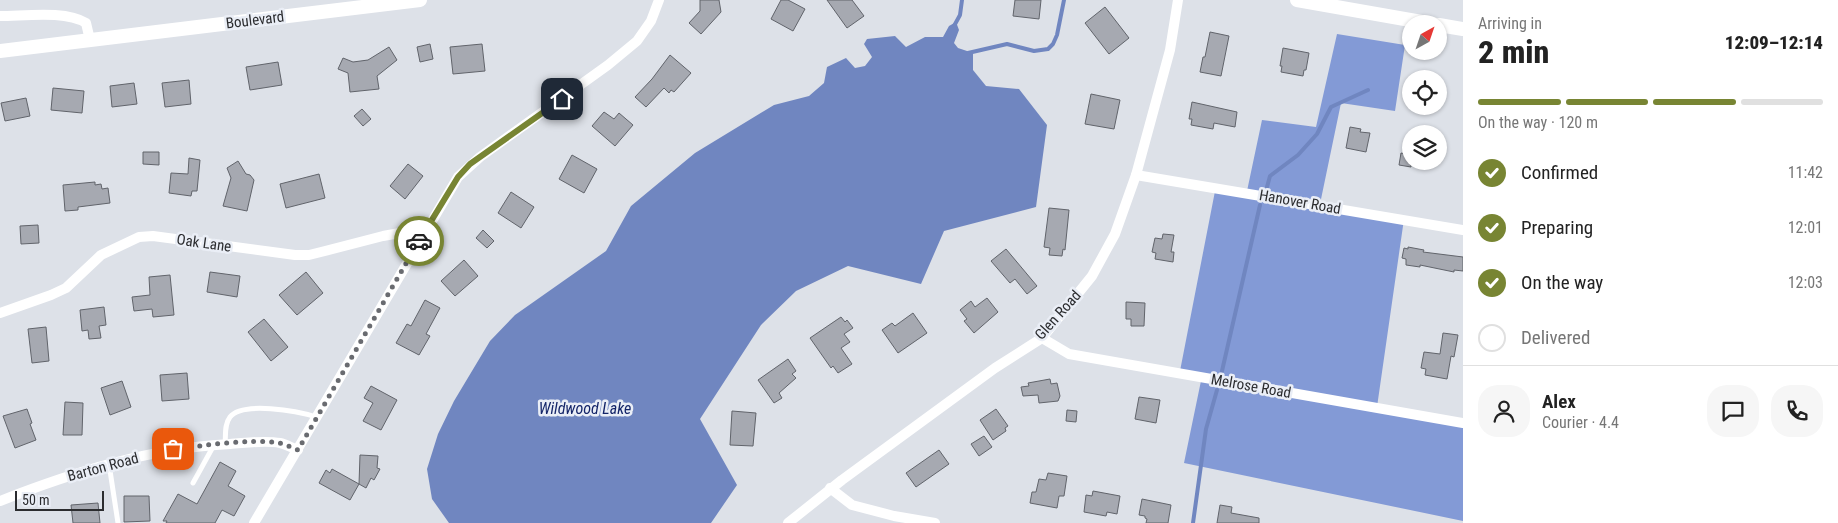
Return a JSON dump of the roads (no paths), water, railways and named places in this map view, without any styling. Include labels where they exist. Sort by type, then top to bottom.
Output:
[{"type":"main road","name":"Boulevard","points":[[0,51],[420,0]]},
{"type":"main road","points":[[1297,0],[1402,19]]},
{"type":"main road","points":[[1448,26],[1463,29]]},
{"type":"street","points":[[254,523],[458,177],[470,164],[608,65],[637,41],[651,21],[659,0]]},
{"type":"street","name":"Glen Road","points":[[788,523],[830,488],[995,368],[1042,338],[1092,276],[1104,256],[1120,221],[1136,175],[1170,50],[1178,0]]},
{"type":"street","points":[[0,16],[42,15],[78,17],[86,23],[90,40]]},
{"type":"street","name":"Hanover Road","points":[[1136,175],[1463,230]]},
{"type":"street","name":"Oak Lane","points":[[0,313],[66,288],[101,255],[139,237],[153,236],[295,255],[309,255],[383,236],[427,228]]},
{"type":"street","name":"Melrose Road","points":[[1042,338],[1069,354],[1463,423]]},
{"type":"street","name":"Barton Road","points":[[0,501],[109,463],[173,449],[226,444],[280,443],[298,450]]},
{"type":"street","points":[[830,488],[852,505],[899,520],[935,523]]},
{"type":"lane","points":[[226,444],[226,423],[236,411],[286,409],[317,417]]},
{"type":"lane","points":[[193,483],[214,445]]},
{"type":"lane","points":[[109,463],[118,523]]},
{"type":"water","name":"Wildwood Lake","points":[[956,22],[959,30],[954,43],[958,48],[973,53],[973,70],[986,86],[1019,89],[1047,125],[1036,207],[944,231],[921,284],[848,266],[796,291],[761,325],[700,419],[737,485],[711,523],[449,523],[432,499],[427,469],[438,434],[454,401],[490,341],[515,315],[606,251],[631,206],[695,153],[774,105],[809,96],[824,83],[827,67],[846,58],[855,68],[865,66],[872,57],[864,44],[867,39],[895,36],[906,47],[925,37],[943,37],[949,26]]},
{"type":"waterway","points":[[954,26],[960,15],[962,0]]},
{"type":"waterway","points":[[968,53],[1007,44],[1034,51],[1048,49],[1053,44],[1057,35],[1064,0]]},
{"type":"waterway","points":[[1267,187],[1270,176],[1298,155],[1317,134],[1331,107],[1368,90]]},
{"type":"waterway","points":[[1222,371],[1260,205]]},
{"type":"waterway","points":[[1193,523],[1206,429],[1217,390]]}]
